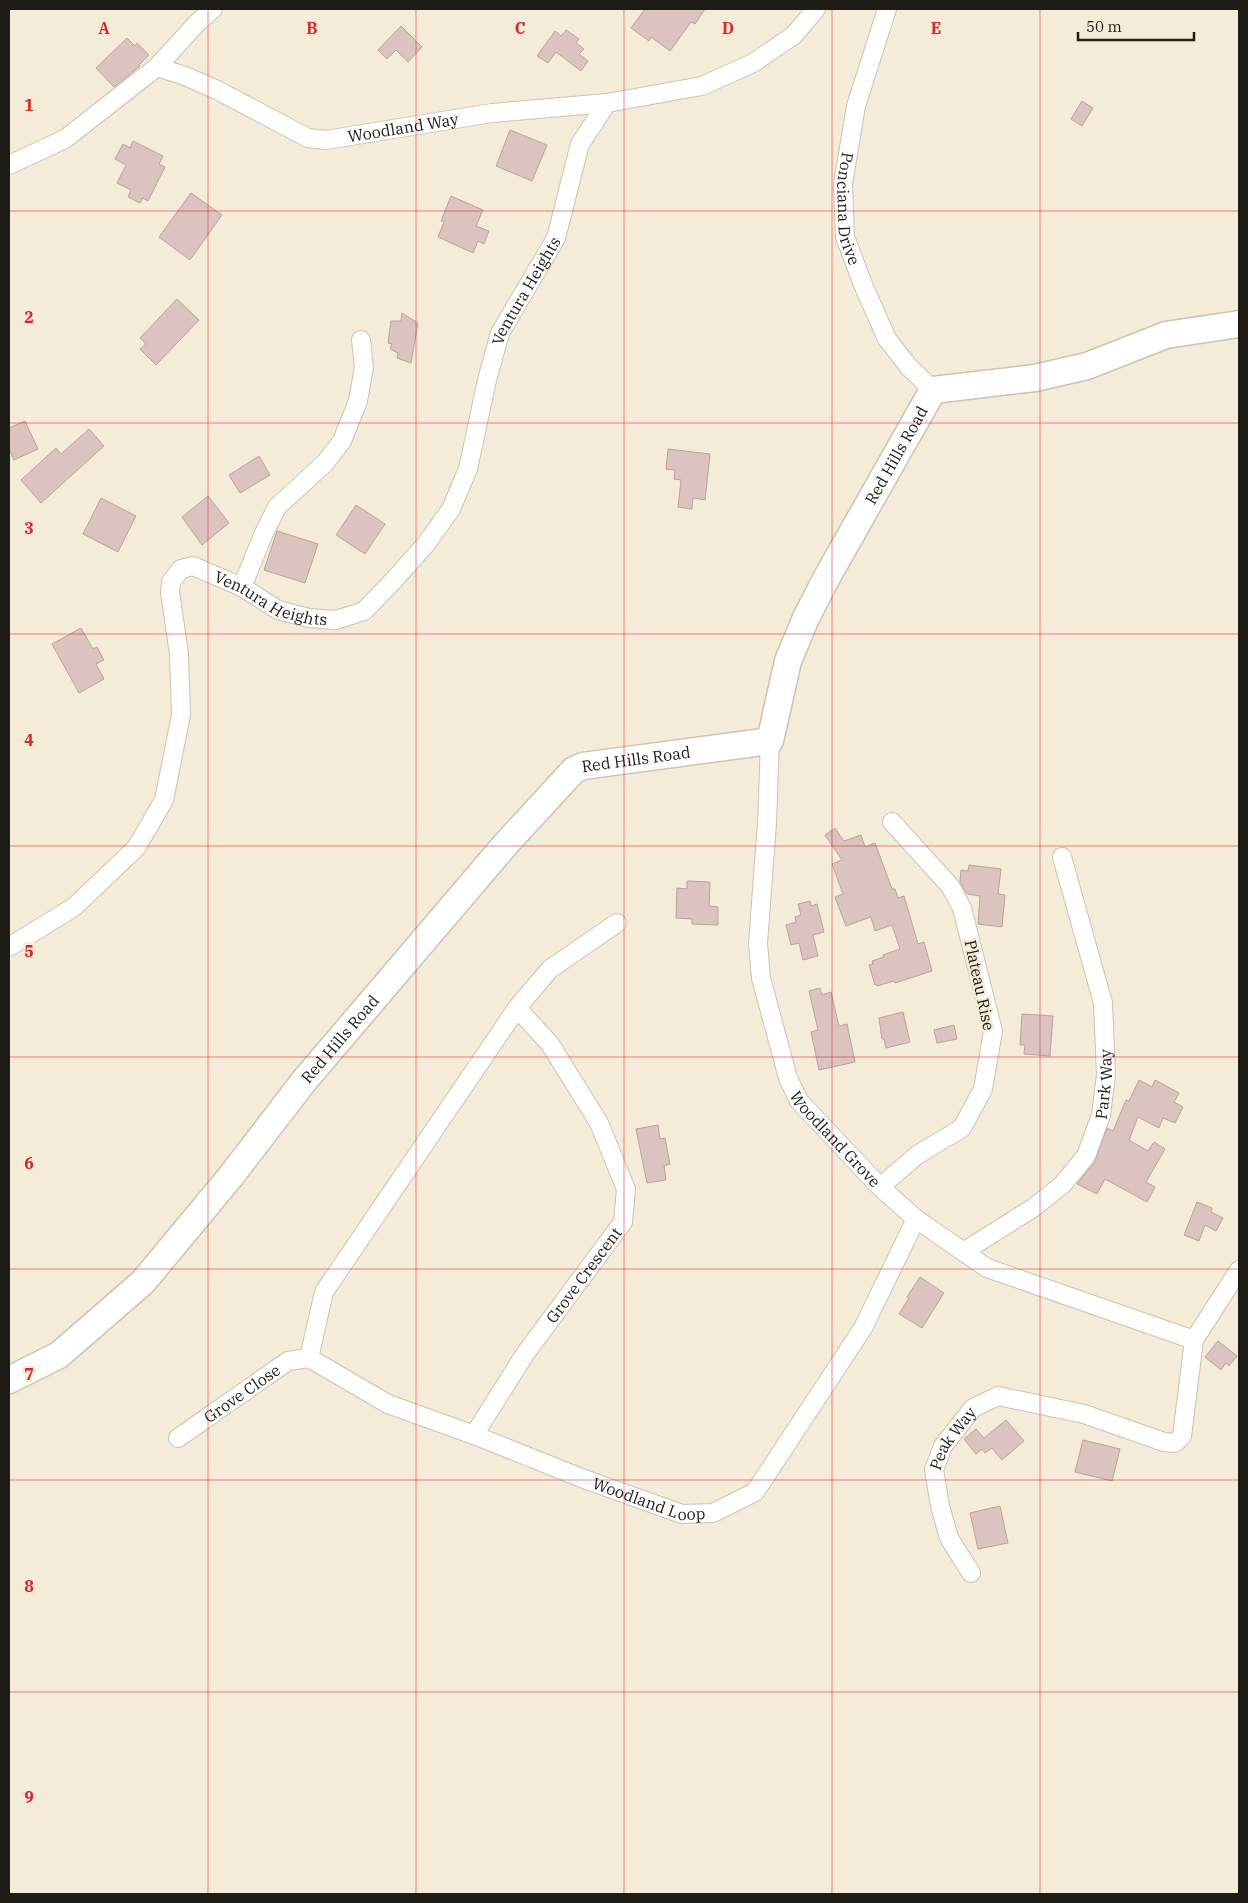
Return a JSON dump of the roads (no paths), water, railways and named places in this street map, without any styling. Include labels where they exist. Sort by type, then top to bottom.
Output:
[{"type":"main road","name":"Red Hills Road","points":[[9,1380],[59,1354],[144,1282],[311,1074],[505,845],[574,770],[583,766],[770,741],[788,661],[806,618],[827,577],[934,390],[1035,378],[1087,366],[1166,334],[1239,324]]},
{"type":"street","points":[[9,165],[65,139],[157,67],[196,23],[213,9]]},
{"type":"street","name":"Woodland Way","points":[[157,67],[185,76],[217,90],[308,138],[326,140],[492,113],[607,103],[702,86],[753,63],[794,35],[816,9]]},
{"type":"street","name":"Ponciana Drive","points":[[887,9],[856,106],[843,184],[845,237],[864,287],[888,339],[909,367],[934,390]]},
{"type":"street","name":"Ventura Heights","points":[[9,947],[74,907],[136,848],[164,800],[181,715],[179,654],[170,592],[171,582],[181,569],[193,566],[242,587],[278,610],[309,618],[336,620],[364,611],[394,580],[431,537],[451,510],[468,469],[487,380],[500,334],[556,238],[580,144],[607,103]]},
{"type":"street","points":[[242,587],[277,507],[326,463],[342,442],[358,401],[364,367],[361,340]]},
{"type":"street","name":"Woodland Grove","points":[[770,741],[767,822],[758,943],[761,978],[788,1078],[799,1101],[880,1187],[916,1219],[987,1268],[1194,1340]]},
{"type":"street","name":"Plateau Rise","points":[[880,1187],[918,1155],[962,1128],[983,1088],[993,1032],[962,908],[950,886],[892,822]]},
{"type":"street","name":"Park Way","points":[[963,1252],[1032,1208],[1062,1185],[1086,1156],[1101,1116],[1106,1075],[1103,1003],[1062,857]]},
{"type":"street","points":[[309,1358],[324,1292],[517,1008],[550,969],[617,923]]},
{"type":"street","name":"Grove Crescent","points":[[474,1436],[525,1354],[623,1222],[626,1189],[594,1115],[550,1044],[517,1008]]},
{"type":"street","name":"Woodland Loop","points":[[309,1358],[388,1404],[584,1479],[682,1514],[713,1513],[754,1492],[862,1328],[916,1219]]},
{"type":"street","points":[[1194,1340],[1239,1270]]},
{"type":"street","name":"Peak Way","points":[[971,1573],[949,1538],[940,1506],[934,1470],[944,1446],[973,1408],[998,1396],[1084,1414],[1164,1442],[1174,1443],[1182,1436],[1194,1340]]},
{"type":"street","name":"Grove Close","points":[[178,1438],[288,1360],[309,1358]]}]
